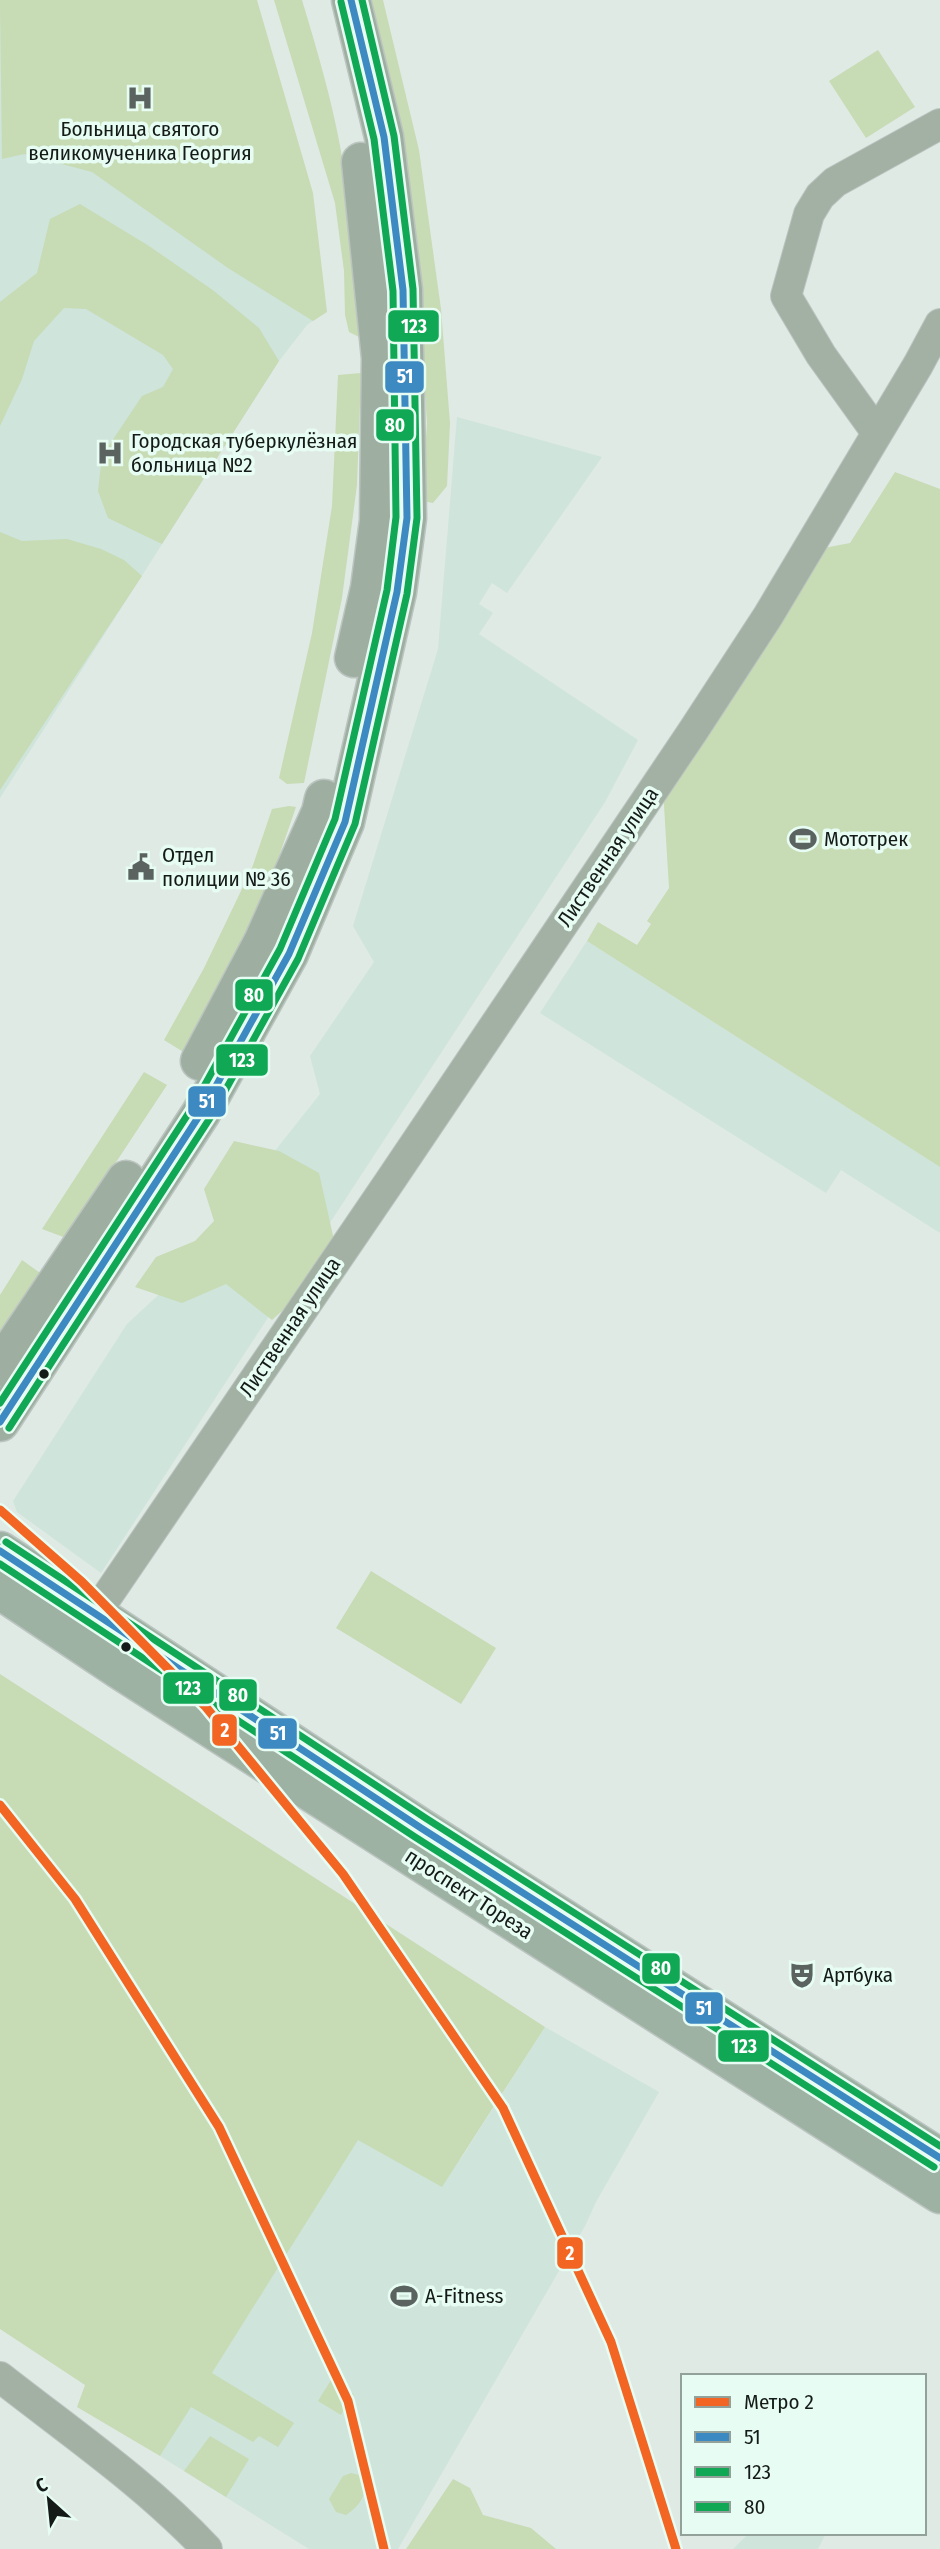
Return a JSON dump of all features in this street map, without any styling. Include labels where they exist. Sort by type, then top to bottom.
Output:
[{"type":"main road","name":"проспект Тореза","points":[[0,1551],[432,1835],[940,2158]]},
{"type":"main road","name":"проспект Тореза","points":[[0,1590],[120,1670],[940,2194]]},
{"type":"street","points":[[0,1367],[177,1104],[263,942],[321,812],[370,588],[379,521],[381,358],[359,144],[324,0]]},
{"type":"street","points":[[0,1422],[201,1113],[289,954],[345,822],[397,592],[407,518],[402,290],[384,137],[351,0]]},
{"type":"street","points":[[877,433],[800,323],[786,296],[808,214],[827,189],[940,124]]},
{"type":"street","name":"Лиственная улица","points":[[95,1614],[390,1181],[768,616],[940,324]]},
{"type":"street","points":[[0,2377],[146,2492],[181,2522],[206,2549]]},
{"type":"shaded area","name":"Городская туберкулёзная больница №2","points":[[0,0],[323,314],[307,325],[279,361],[0,798]]},
{"type":"shaded area","points":[[457,417],[602,457],[507,593],[492,583],[479,604],[493,613],[479,634],[638,740],[605,802],[101,1573],[17,1512],[13,1501],[127,1324],[167,1287],[320,1094],[310,1056],[374,962],[353,926],[438,649]]},
{"type":"shaded area","points":[[587,941],[940,1167],[940,1233],[841,1170],[826,1193],[540,1013]]},
{"type":"shaded area","points":[[545,2027],[659,2092],[585,2226],[398,2549],[309,2549],[160,2456],[358,2139],[460,2160]]},
{"type":"shaded area","points":[[747,2535],[825,2535],[818,2549],[733,2549]]},
{"type":"green space","name":"Больница святого великомученика Георгия","points":[[0,0],[257,0],[313,193],[327,312],[313,321],[228,268],[92,172],[24,154],[2,159]]},
{"type":"green space","points":[[274,0],[302,0],[329,94],[348,198],[361,338],[349,332],[345,315],[344,271],[335,203]]},
{"type":"green space","points":[[362,0],[383,0],[419,150],[441,309],[450,423],[447,486],[433,503],[422,501],[427,423],[420,316]]},
{"type":"green space","points":[[878,50],[915,107],[866,138],[829,81]]},
{"type":"green space","points":[[80,204],[149,246],[214,291],[259,328],[279,361],[162,544],[108,518],[98,491],[102,456],[142,396],[163,387],[173,369],[163,355],[86,309],[64,308],[34,341],[22,379],[0,426],[0,302],[37,273],[50,219]]},
{"type":"green space","points":[[361,373],[357,485],[342,598],[304,783],[287,784],[279,778],[312,633],[332,506],[338,375]]},
{"type":"green space","name":"Мототрек","points":[[895,472],[940,489],[940,1167],[587,941],[598,922],[637,945],[651,924],[647,921],[669,888],[663,789],[824,548],[850,543]]},
{"type":"green space","points":[[0,532],[22,541],[67,539],[101,549],[124,560],[142,576],[0,790]]},
{"type":"green space","points":[[296,807],[264,900],[185,1053],[164,1040],[204,968],[252,868],[272,809]]},
{"type":"green space","points":[[144,1072],[167,1085],[66,1238],[42,1229]]},
{"type":"green space","points":[[234,1141],[279,1151],[319,1173],[334,1240],[308,1288],[272,1320],[226,1284],[182,1303],[135,1287],[156,1257],[195,1241],[214,1221],[204,1189]]},
{"type":"green space","points":[[22,1260],[43,1275],[0,1341],[0,1295]]},
{"type":"green space","points":[[371,1571],[496,1648],[461,1704],[336,1628]]},
{"type":"green space","points":[[0,1674],[545,2027],[442,2187],[358,2140],[212,2373],[294,2423],[278,2447],[259,2436],[253,2442],[191,2407],[160,2456],[77,2407],[85,2385],[0,2329]]},
{"type":"green space","points":[[331,2380],[354,2394],[341,2415],[318,2401]]},
{"type":"green space","points":[[210,2436],[249,2459],[226,2497],[184,2471]]},
{"type":"green space","points":[[351,2473],[359,2475],[363,2481],[364,2492],[360,2502],[346,2515],[336,2512],[329,2499],[343,2476]]},
{"type":"green space","points":[[453,2479],[470,2488],[483,2515],[531,2528],[556,2549],[406,2549]]},
{"type":"metro line","name":"2","points":[[0,1510],[82,1582],[205,1706],[343,1874],[503,2108],[611,2342],[676,2549]]},
{"type":"metro line","name":"2","points":[[0,1805],[75,1899],[219,2127],[348,2401],[384,2549]]},
{"type":"transit line","name":"51","points":[[0,1422],[201,1113],[289,954],[345,822],[397,592],[407,518],[403,290],[384,137],[351,0]]},
{"type":"transit line","name":"123","points":[[9,1428],[210,1118],[298,959],[355,824],[407,594],[417,518],[413,289],[394,136],[362,0]]},
{"type":"transit line","name":"80","points":[[0,1403],[192,1108],[280,949],[335,819],[387,590],[396,517],[393,291],[374,139],[341,2]]},
{"type":"transit line","name":"80","points":[[6,1542],[427,1819],[940,2146]]},
{"type":"transit line","name":"51","points":[[0,1551],[421,1828],[940,2158]]},
{"type":"transit line","name":"123","points":[[0,1564],[415,1837],[934,2167]]},
{"type":"place","name":"Больница святого великомученика Георгия","points":[[140,98]]},
{"type":"place","name":"Городская туберкулёзная больница №2","points":[[110,453]]},
{"type":"place","name":"Мототрек","points":[[803,839]]},
{"type":"place","name":"Отдел полиции № 36","points":[[141,867]]},
{"type":"place","name":"Артбука","points":[[802,1975]]},
{"type":"place","name":"A-Fitness","points":[[404,2296]]}]
